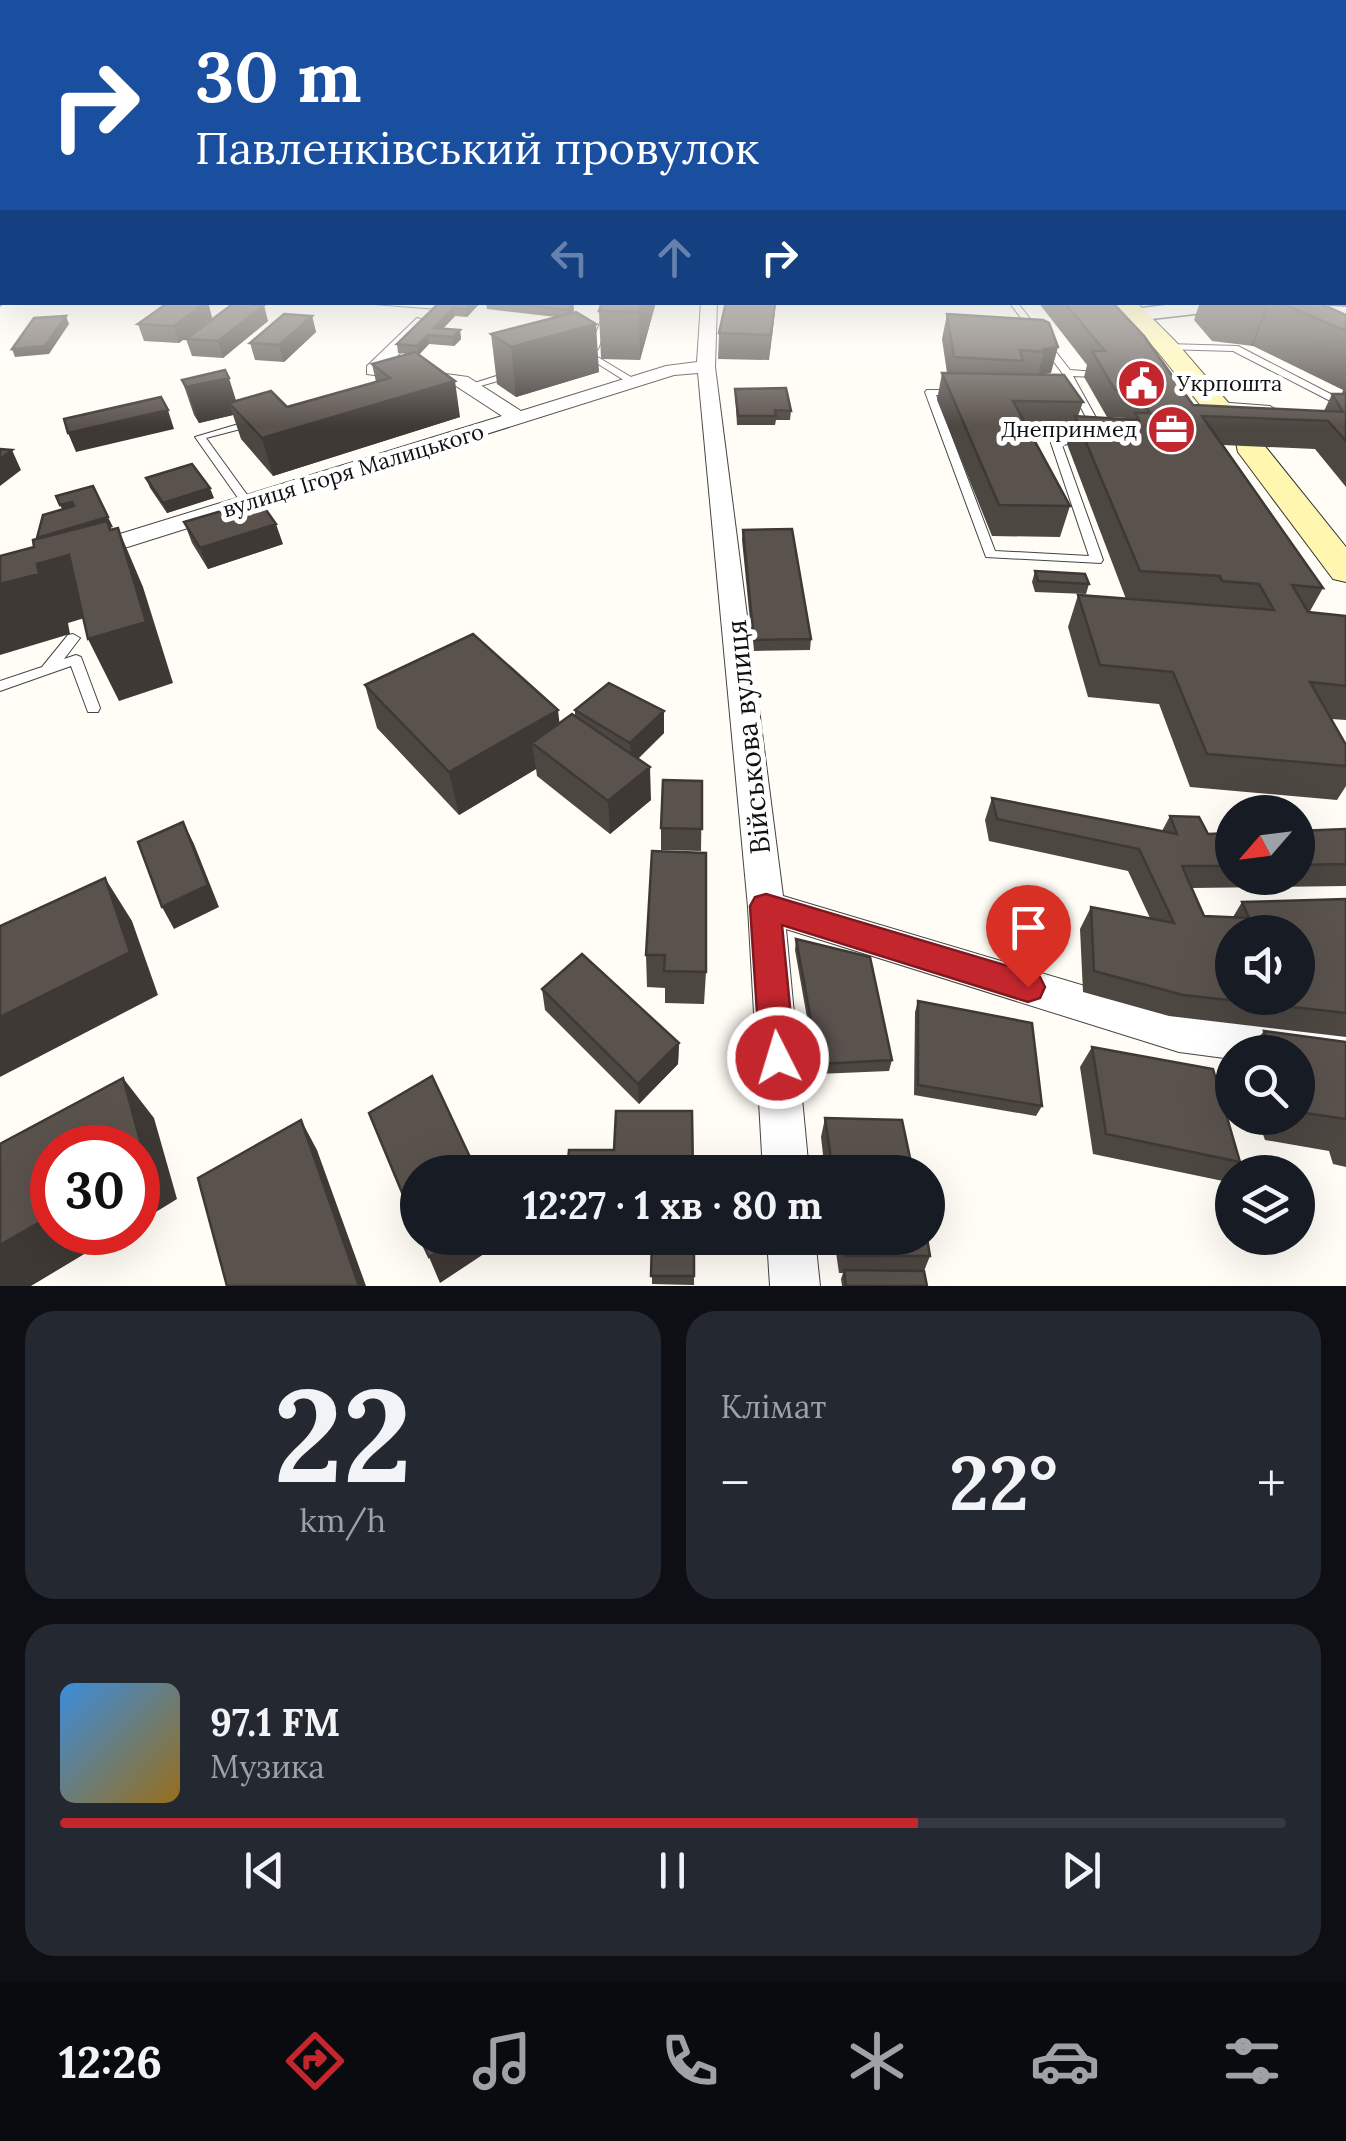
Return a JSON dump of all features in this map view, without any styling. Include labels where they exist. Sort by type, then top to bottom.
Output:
[{"type":"main road","points":[[1128,308],[1167,347],[1186,377],[1216,405],[1346,571]]},
{"type":"street","points":[[438,307],[373,370],[448,377],[470,386],[520,419]]},
{"type":"street","name":"Військова вулиця","points":[[709,307],[706,367],[766,906],[785,1155]]},
{"type":"street","points":[[1128,308],[1224,307]]},
{"type":"street","name":"вулиця Ігоря Малицького","points":[[76,556],[672,370],[706,367]]},
{"type":"street","points":[[766,906],[1178,1034],[1346,1053]]},
{"type":"street","points":[[792,1255],[795,1286]]},
{"type":"lane","points":[[567,357],[594,349],[611,307]]},
{"type":"lane","points":[[968,394],[930,392],[990,554],[1097,560],[1056,443],[1102,436],[1066,373],[1017,307]]},
{"type":"lane","points":[[1167,347],[1235,348],[1346,406]]},
{"type":"lane","points":[[583,352],[633,382]]},
{"type":"lane","points":[[470,386],[518,372]]},
{"type":"lane","points":[[1066,373],[1094,374]]},
{"type":"lane","points":[[412,385],[448,377]]},
{"type":"lane","points":[[1062,397],[1080,398]]},
{"type":"lane","points":[[1216,405],[1282,409]]},
{"type":"lane","points":[[1321,412],[1346,415]]},
{"type":"lane","points":[[247,503],[200,437],[264,420]]},
{"type":"lane","points":[[48,670],[74,638]]},
{"type":"lane","points":[[0,686],[76,660],[93,708]]},
{"type":"building","points":[[162,307],[199,307],[174,326],[138,324]]},
{"type":"building","points":[[229,307],[261,307],[218,341],[186,339]]},
{"type":"building","points":[[435,307],[468,307],[454,308],[434,328],[460,330],[453,337],[428,335],[417,346],[397,344]]},
{"type":"building","points":[[600,307],[640,307],[639,312],[599,311]]},
{"type":"building","points":[[725,307],[774,307],[771,335],[719,333]]},
{"type":"building","points":[[1068,307],[1117,307],[1144,336],[1193,405],[1343,412],[1332,394],[1346,394],[1346,441],[1328,421],[1202,416],[1323,588],[1292,585],[1308,612],[1346,616],[1346,686],[1310,682],[1346,745],[1346,766],[1207,754],[1173,672],[1100,665],[1078,595],[1274,610],[1259,584],[1222,581],[1220,576],[1140,571],[1075,416],[1139,420],[1135,413],[1150,413],[1136,391],[1115,390],[1092,351],[1105,351]]},
{"type":"building","points":[[1291,307],[1328,307],[1346,315],[1346,331]]},
{"type":"building","points":[[576,312],[596,324],[511,347],[491,334]]},
{"type":"building","points":[[284,314],[312,316],[279,345],[250,343]]},
{"type":"building","points":[[947,314],[1043,320],[1049,323],[1058,347],[1043,349],[1044,352],[1020,350],[1023,361],[954,357]]},
{"type":"building","points":[[66,316],[45,346],[12,349],[34,318]]},
{"type":"building","points":[[415,352],[455,381],[262,438],[229,403],[271,391],[287,407],[390,378],[372,364]]},
{"type":"building","points":[[225,370],[229,378],[186,387],[182,380]]},
{"type":"building","points":[[942,373],[1064,375],[1083,402],[1013,401],[1070,506],[999,505]]},
{"type":"building","points":[[786,388],[791,411],[775,410],[776,416],[738,416],[735,389]]},
{"type":"building","points":[[161,397],[168,410],[68,433],[64,419]]},
{"type":"building","points":[[192,464],[210,488],[163,503],[146,478]]},
{"type":"building","points":[[93,486],[108,517],[37,538],[43,515],[74,506],[72,502],[60,505],[56,496]]},
{"type":"building","points":[[259,500],[276,524],[200,548],[184,522]]},
{"type":"building","points":[[107,521],[110,530],[118,528],[146,622],[88,639],[69,555],[37,564],[39,574],[0,584],[0,556],[34,547],[33,540]]},
{"type":"building","points":[[792,529],[811,639],[754,640],[743,530]]},
{"type":"building","points":[[1035,571],[1085,574],[1089,584],[1038,581]]},
{"type":"building","points":[[473,634],[558,710],[449,772],[365,685]]},
{"type":"building","points":[[609,683],[664,711],[630,743],[575,710]]},
{"type":"building","points":[[572,714],[650,767],[608,801],[532,743]]},
{"type":"building","points":[[663,780],[702,781],[702,829],[661,828]]},
{"type":"building","points":[[992,798],[1177,834],[1170,816],[1199,817],[1208,834],[1215,834],[1215,866],[1182,866],[1204,916],[1215,916],[1215,999],[1183,995],[1094,971],[1091,907],[1174,923],[1139,849],[997,819]]},
{"type":"building","points":[[183,822],[208,885],[162,907],[138,842]]},
{"type":"building","points":[[1346,829],[1346,864],[1315,865],[1315,830]]},
{"type":"building","points":[[652,851],[706,853],[706,972],[664,971],[665,955],[646,955]]},
{"type":"building","points":[[105,878],[130,952],[0,1017],[0,926]]},
{"type":"building","points":[[1346,899],[1346,1013],[1315,1010],[1315,915],[1248,915],[1242,902]]},
{"type":"building","points":[[796,939],[870,957],[892,1060],[819,1064]]},
{"type":"building","points":[[582,954],[679,1043],[638,1084],[542,989]]},
{"type":"building","points":[[918,1001],[1032,1023],[1042,1106],[918,1085]]},
{"type":"building","points":[[1315,1038],[1346,1042],[1346,1119],[1315,1114]]},
{"type":"building","points":[[1092,1047],[1213,1069],[1215,1135],[1232,1135],[1238,1155],[1215,1157],[1106,1134]]},
{"type":"building","points":[[432,1076],[469,1155],[400,1155],[400,1188],[369,1113]]},
{"type":"building","points":[[123,1078],[136,1125],[35,1125]]},
{"type":"building","points":[[616,1111],[692,1111],[693,1155],[569,1155],[569,1150],[614,1150]]},
{"type":"building","points":[[825,1118],[902,1120],[909,1155],[830,1155]]},
{"type":"building","points":[[301,1120],[359,1286],[227,1286],[198,1178]]},
{"type":"building","points":[[30,1128],[30,1228],[0,1245],[0,1144]]},
{"type":"building","points":[[652,1255],[694,1255],[694,1276],[651,1276]]},
{"type":"building","points":[[845,1255],[930,1256],[845,1256]]},
{"type":"building","points":[[844,1270],[924,1271],[927,1286],[846,1286]]},
{"type":"place","name":"Укрпошта","points":[[1142,383]]},
{"type":"place","name":"Днепринмед","points":[[1172,429]]},
{"type":"route","points":[[778,1058],[766,906],[1028,987]]}]
